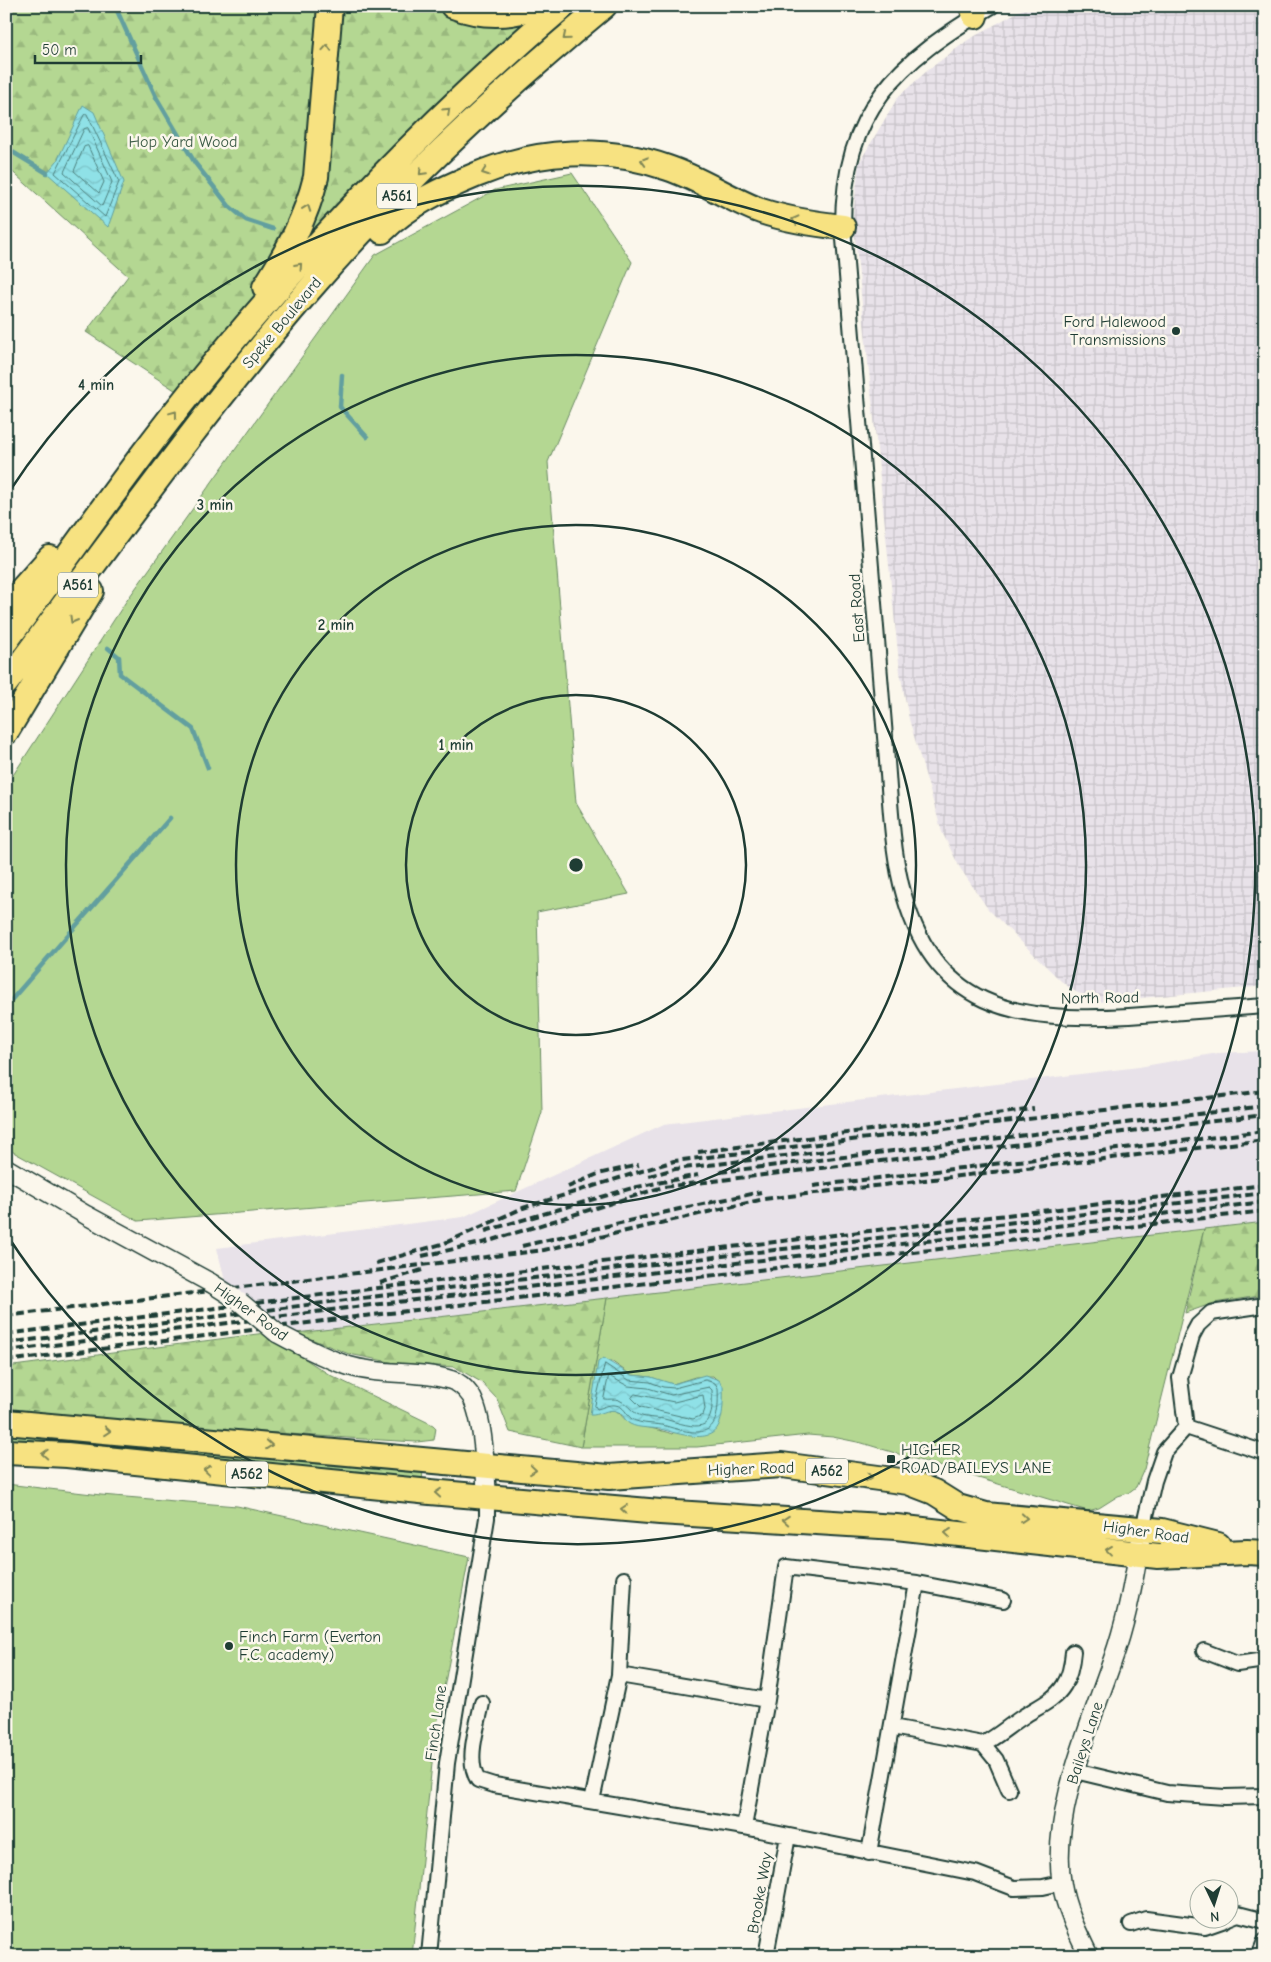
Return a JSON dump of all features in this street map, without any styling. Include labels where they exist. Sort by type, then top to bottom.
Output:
[{"type":"highway","points":[[232,342],[292,244],[311,199],[316,176],[322,126],[330,6]]},
{"type":"highway","points":[[453,6],[473,13],[495,16],[516,13],[538,6]]},
{"type":"highway","name":"Speke Boulevard","points":[[6,640],[145,453],[232,342],[354,204],[442,116],[563,6]]},
{"type":"highway","name":"Speke Boulevard","points":[[6,682],[212,407],[310,289],[365,228],[459,136],[556,46],[604,6]]},
{"type":"highway","points":[[212,407],[388,224],[416,204],[449,186],[514,162],[554,154],[591,152],[630,157],[668,168],[705,182],[731,197],[761,210],[800,222],[843,227]]},
{"type":"highway","points":[[6,607],[145,453]]},
{"type":"highway","points":[[6,732],[150,488]]},
{"type":"highway","name":"Higher Road","points":[[6,1422],[609,1477],[782,1465],[908,1482],[934,1492],[958,1507],[986,1515],[1162,1531],[1256,1552]]},
{"type":"highway","name":"Higher Road","points":[[6,1452],[67,1455],[487,1497],[660,1512],[896,1527],[1158,1556],[1256,1552]]},
{"type":"street","name":"East Road","points":[[946,974],[931,956],[919,935],[909,912],[897,863],[843,227],[843,198],[850,157],[872,107],[905,66],[980,10]]},
{"type":"street","name":"North Road","points":[[946,974],[964,989],[994,1005],[1047,1016],[1116,1016],[1265,1006]]},
{"type":"street","name":"Higher Road","points":[[6,1168],[86,1215],[211,1283],[236,1300],[277,1333],[312,1352],[350,1366],[376,1372],[438,1378],[460,1384],[472,1398],[481,1430],[487,1497]]},
{"type":"street","points":[[1143,1529],[1154,1481],[1164,1452],[1186,1427],[1180,1378],[1192,1336],[1198,1325],[1211,1313],[1265,1305]]},
{"type":"street","points":[[1186,1427],[1265,1453]]},
{"type":"street","name":"Finch Lane","points":[[429,1956],[448,1763],[487,1518],[487,1497]]},
{"type":"street","name":"Baileys Lane","points":[[1090,1956],[1064,1900],[1061,1883],[1060,1851],[1062,1819],[1075,1771],[1118,1644],[1134,1583],[1143,1529]]},
{"type":"street","points":[[744,1826],[766,1700],[786,1567],[916,1583],[1003,1600]]},
{"type":"street","points":[[592,1801],[620,1675],[624,1579]]},
{"type":"street","points":[[869,1853],[916,1583]]},
{"type":"street","points":[[1204,1651],[1237,1664],[1265,1660]]},
{"type":"street","points":[[983,1744],[1004,1732],[1022,1717],[1054,1697],[1064,1685],[1071,1669],[1073,1652]]},
{"type":"street","points":[[620,1675],[766,1700]]},
{"type":"street","points":[[482,1703],[472,1762],[473,1773],[478,1780],[744,1826],[869,1853],[975,1873],[1014,1888],[1043,1887],[1061,1883]]},
{"type":"street","points":[[892,1727],[983,1744],[996,1760],[1008,1790]]},
{"type":"street","points":[[1075,1771],[1167,1793],[1225,1797],[1265,1796]]},
{"type":"street","name":"Brooke Way","points":[[766,1956],[788,1836]]},
{"type":"street","points":[[1238,1914],[1265,1921]]},
{"type":"street","points":[[1131,1924],[1146,1918],[1188,1924]]},
{"type":"street","points":[[1259,1956],[1265,1941]]},
{"type":"shaded area","points":[[1028,6],[1265,6],[1265,986],[1099,1002],[1076,992],[1061,981],[988,909],[960,868],[942,832],[909,719],[900,672],[853,216],[859,163],[898,97],[928,70],[968,40]]},
{"type":"shaded area","points":[[1265,1051],[1265,1222],[985,1256],[296,1333],[289,1332],[225,1281],[217,1248],[463,1217],[664,1124],[1139,1067],[1218,1053]]},
{"type":"green space","name":"Hop Yard Wood","points":[[6,6],[563,6],[531,33],[187,398],[86,332],[128,276],[6,166]]},
{"type":"green space","points":[[572,173],[632,262],[548,462],[576,803],[629,894],[537,912],[542,1112],[516,1191],[138,1221],[6,1148],[6,786],[125,603],[375,255],[495,190]]},
{"type":"green space","points":[[1265,1222],[1265,1295],[1214,1303],[1185,1313],[1204,1229]]},
{"type":"green space","points":[[1204,1229],[1144,1469],[1136,1487],[1128,1493],[1118,1496],[1099,1508],[1088,1511],[862,1443],[833,1437],[808,1435],[697,1447],[581,1447],[607,1298]],"holes":[[[611,1361],[631,1375],[651,1377],[673,1384],[695,1377],[713,1376],[723,1386],[672,1434],[630,1423],[617,1411],[608,1411]]]},
{"type":"green space","points":[[607,1298],[581,1447],[510,1432],[497,1399],[481,1382],[455,1367],[395,1363],[349,1354],[296,1333]]},
{"type":"green space","points":[[265,1333],[330,1375],[433,1425],[436,1428],[434,1440],[417,1442],[314,1436],[6,1411],[6,1367]]},
{"type":"green space","points":[[6,1429],[423,1468],[422,1484],[6,1442]]},
{"type":"green space","name":"Finch Farm (Everton F.C. academy)","points":[[6,1484],[101,1495],[237,1506],[469,1557],[435,1735],[412,1956],[6,1956]]},
{"type":"water","points":[[83,105],[94,112],[124,182],[108,227],[47,173],[57,161]]},
{"type":"water","points":[[603,1358],[631,1375],[651,1377],[673,1384],[705,1375],[719,1380],[723,1386],[723,1403],[722,1417],[718,1426],[713,1433],[705,1436],[694,1436],[634,1426],[628,1423],[621,1413],[613,1410],[590,1415],[598,1362]]},
{"type":"waterway","points":[[115,6],[156,97],[195,163],[229,206],[246,220],[273,229]]},
{"type":"waterway","points":[[6,148],[47,173]]},
{"type":"waterway","points":[[342,375],[340,407],[367,437]]},
{"type":"waterway","points":[[108,648],[119,657],[120,674],[193,729],[208,768]]},
{"type":"waterway","points":[[6,1006],[170,818]]},
{"type":"railway","points":[[376,1263],[445,1243],[523,1208],[674,1161],[1265,1091]]},
{"type":"railway","points":[[720,1172],[1265,1106]]},
{"type":"railway","points":[[698,1152],[1034,1109]]},
{"type":"railway","points":[[422,1256],[486,1242],[663,1187],[1265,1115]]},
{"type":"railway","points":[[813,1186],[1265,1131]]},
{"type":"railway","points":[[6,1316],[544,1250],[764,1199],[1265,1140]]},
{"type":"railway","points":[[649,1176],[675,1169],[835,1150]]},
{"type":"railway","points":[[568,1187],[598,1174],[639,1165]]},
{"type":"railway","points":[[485,1231],[632,1188],[698,1175]]},
{"type":"railway","points":[[6,1334],[361,1290],[1265,1185]]},
{"type":"railway","points":[[522,1246],[761,1192]]},
{"type":"railway","points":[[6,1343],[362,1298],[1265,1193]]},
{"type":"railway","points":[[6,1351],[363,1306],[1265,1202]]},
{"type":"railway","points":[[6,1361],[364,1316],[1265,1211]]},
{"type":"railway","points":[[380,1283],[422,1270]]},
{"type":"place","name":"Ford Halewood Transmissions","points":[[1176,331]]},
{"type":"place","name":"HIGHER ROAD/BAILEYS LANE","points":[[891,1459]]},
{"type":"place","name":"Finch Farm (Everton F.C. academy)","points":[[229,1646]]}]
